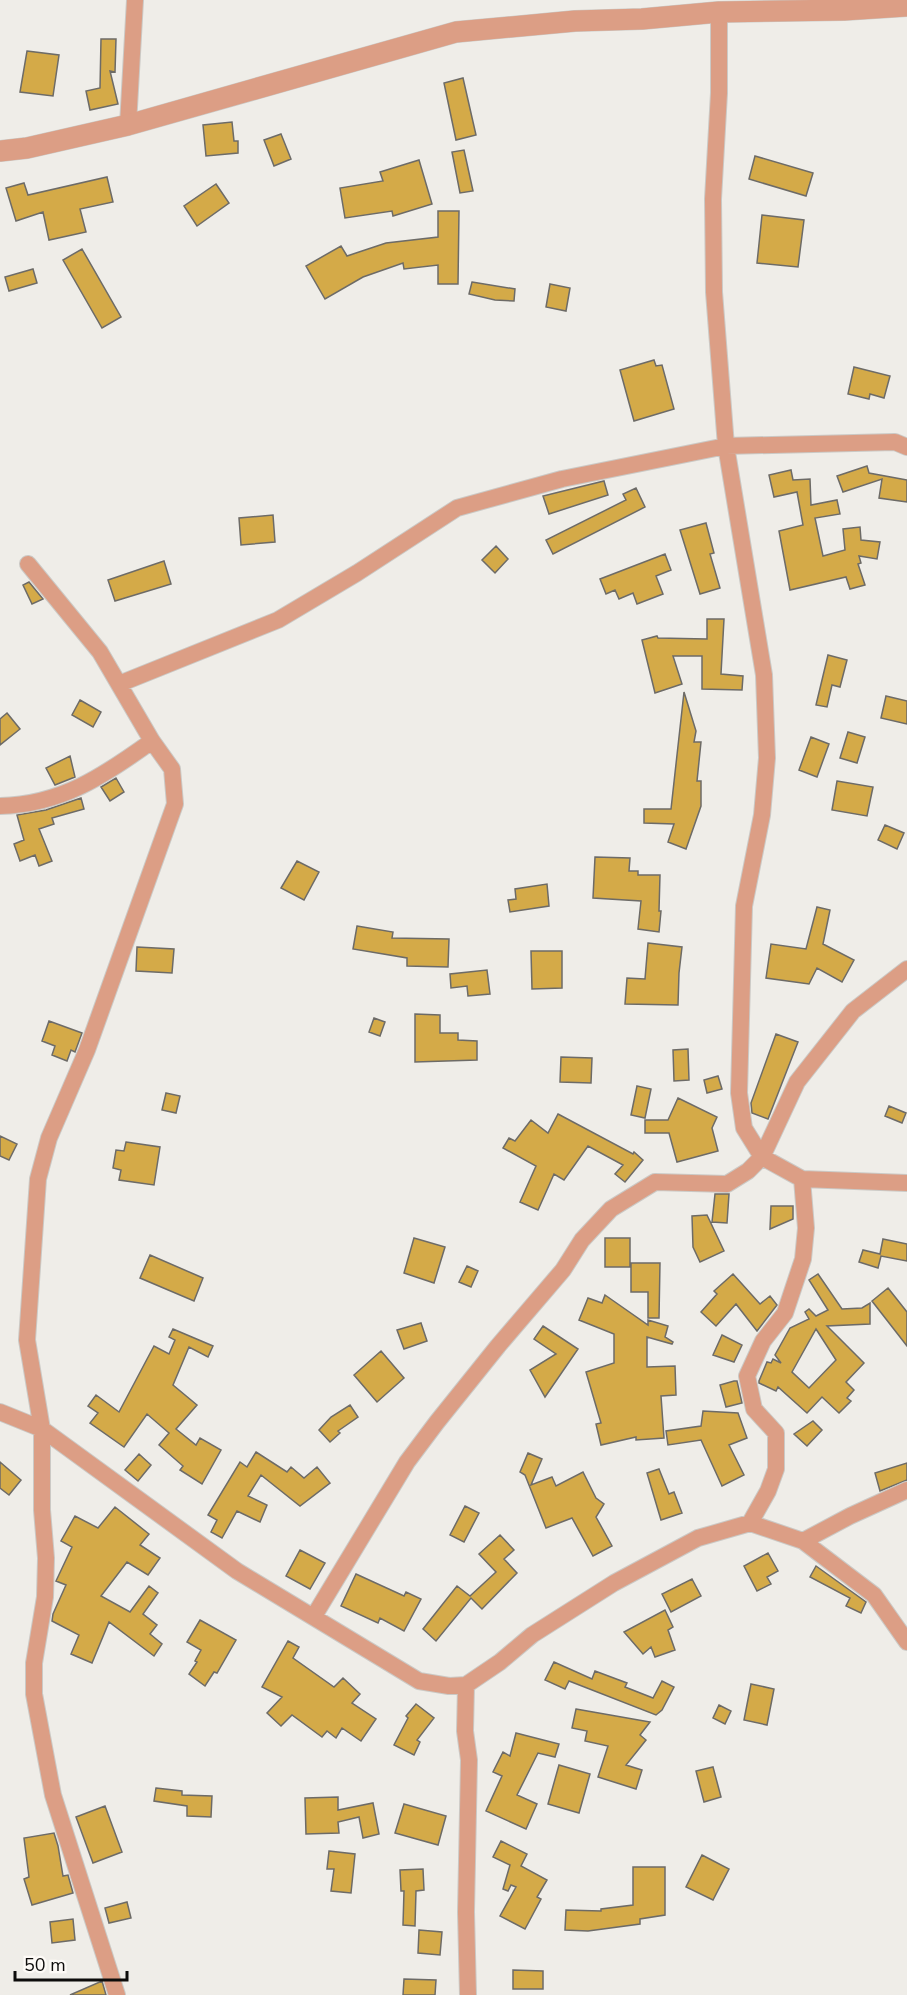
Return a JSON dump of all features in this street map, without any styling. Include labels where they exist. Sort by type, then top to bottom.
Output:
[{"type":"street","points":[[128,125],[135,0]]},
{"type":"street","points":[[0,151],[27,148],[128,125],[456,32],[575,21],[642,19],[719,12],[844,10],[907,6]]},
{"type":"street","points":[[719,12],[719,93],[713,199],[714,292],[726,446],[764,675],[767,758],[762,815],[744,906],[739,1093],[744,1128],[762,1157],[802,1179],[907,1183]]},
{"type":"street","points":[[119,684],[278,620],[357,573],[457,508],[562,479],[726,446],[895,442],[907,447]]},
{"type":"street","points":[[28,564],[100,652],[152,741],[172,769],[175,804],[87,1050],[49,1138],[38,1179],[27,1340],[42,1429],[42,1510],[46,1558],[45,1597],[34,1663],[34,1694],[52,1794],[117,1995]]},
{"type":"street","points":[[0,806],[18,806],[69,793],[117,766],[152,741]]},
{"type":"street","points":[[314,1616],[413,1454],[498,1346],[563,1270],[582,1240],[611,1209],[655,1182],[727,1184],[748,1170],[762,1157],[797,1082],[853,1011],[907,969]]},
{"type":"street","points":[[750,1523],[768,1491],[776,1469],[776,1433],[754,1409],[747,1376],[763,1341],[785,1313],[803,1259],[806,1228],[802,1179]]},
{"type":"street","points":[[0,1412],[42,1429],[237,1571],[419,1681],[448,1686],[466,1685],[500,1662],[532,1635],[614,1583],[698,1538],[750,1523],[803,1541],[874,1594],[907,1642]]},
{"type":"street","points":[[803,1541],[907,1490]]},
{"type":"street","points":[[466,1685],[465,1731],[469,1760],[466,1901],[468,1995]]},
{"type":"building","points":[[101,39],[116,39],[115,72],[110,71],[118,104],[90,110],[86,91],[100,88]]},
{"type":"building","points":[[27,51],[59,55],[53,96],[20,92]]},
{"type":"building","points":[[463,78],[476,135],[456,140],[444,83]]},
{"type":"building","points":[[232,122],[234,141],[238,141],[238,153],[206,156],[203,125]]},
{"type":"building","points":[[281,134],[291,159],[274,166],[264,140]]},
{"type":"building","points":[[464,150],[473,191],[460,193],[452,152]]},
{"type":"building","points":[[755,156],[813,173],[806,196],[749,179]]},
{"type":"building","points":[[419,160],[432,204],[393,216],[392,211],[345,218],[340,188],[383,181],[380,172]]},
{"type":"building","points":[[107,177],[113,202],[80,209],[86,232],[49,240],[43,212],[16,221],[6,188],[24,183],[28,195]]},
{"type":"building","points":[[216,184],[229,203],[197,226],[184,206]]},
{"type":"building","points":[[438,211],[459,211],[458,284],[438,284],[438,265],[404,269],[403,263],[363,277],[325,299],[306,266],[341,246],[347,256],[386,243],[438,237]]},
{"type":"building","points":[[762,215],[804,220],[798,267],[757,263]]},
{"type":"building","points":[[82,249],[121,317],[102,328],[63,260]]},
{"type":"building","points":[[33,269],[37,283],[9,291],[5,277]]},
{"type":"building","points":[[472,282],[515,289],[514,301],[495,300],[469,294]]},
{"type":"building","points":[[550,284],[570,288],[566,311],[546,307]]},
{"type":"building","points":[[654,360],[656,366],[662,365],[674,409],[634,421],[620,370]]},
{"type":"building","points":[[854,367],[890,376],[884,398],[870,394],[869,399],[848,394]]},
{"type":"building","points":[[867,466],[869,473],[907,480],[907,502],[879,498],[882,479],[843,492],[837,476]]},
{"type":"building","points":[[791,470],[793,480],[810,479],[811,505],[837,500],[840,514],[815,518],[823,556],[845,550],[843,529],[860,527],[861,540],[880,542],[877,559],[859,556],[861,563],[858,564],[865,585],[850,589],[846,577],[790,590],[779,531],[803,525],[797,492],[774,497],[769,475]]},
{"type":"building","points":[[604,481],[608,495],[549,514],[543,496]]},
{"type":"building","points":[[636,488],[645,507],[553,554],[546,540],[626,500],[623,494]]},
{"type":"building","points":[[273,515],[275,542],[241,545],[239,518]]},
{"type":"building","points":[[706,523],[714,553],[710,554],[720,588],[700,594],[680,530]]},
{"type":"building","points":[[496,546],[508,559],[495,573],[482,560]]},
{"type":"building","points":[[665,554],[671,570],[656,576],[663,594],[637,604],[633,593],[619,599],[615,590],[606,594],[600,579]]},
{"type":"building","points":[[164,561],[171,584],[115,601],[108,580]]},
{"type":"building","points":[[29,582],[43,599],[32,604],[23,585]]},
{"type":"building","points":[[707,619],[724,619],[721,674],[743,676],[742,690],[702,689],[702,656],[673,656],[682,684],[655,693],[642,640],[657,636],[658,638],[707,639]]},
{"type":"building","points":[[828,655],[847,660],[840,687],[832,685],[827,707],[816,705]]},
{"type":"building","points":[[684,692],[696,731],[694,742],[701,742],[697,781],[701,781],[701,806],[686,849],[668,842],[674,824],[644,823],[644,809],[671,809]]},
{"type":"building","points":[[886,696],[907,701],[907,724],[881,718]]},
{"type":"building","points":[[80,700],[101,712],[93,727],[72,715]]},
{"type":"building","points":[[7,713],[20,729],[0,745],[0,719]]},
{"type":"building","points":[[848,732],[865,737],[857,763],[840,758]]},
{"type":"building","points":[[811,737],[829,744],[817,777],[799,770]]},
{"type":"building","points":[[70,756],[75,777],[55,785],[46,768]]},
{"type":"building","points":[[116,778],[124,792],[110,801],[101,787]]},
{"type":"building","points":[[837,781],[873,787],[867,816],[832,810]]},
{"type":"building","points":[[81,798],[84,809],[52,818],[54,824],[39,829],[52,861],[39,866],[35,855],[20,861],[14,844],[24,840],[17,815],[46,810]]},
{"type":"building","points":[[885,825],[904,833],[897,849],[878,840]]},
{"type":"building","points":[[595,857],[630,858],[629,871],[638,871],[638,875],[660,875],[659,932],[638,929],[641,901],[593,898]]},
{"type":"building","points":[[297,861],[319,872],[304,900],[281,888]]},
{"type":"building","points":[[547,884],[549,906],[510,912],[508,900],[516,899],[515,889]]},
{"type":"building","points":[[817,907],[830,910],[823,944],[854,960],[842,982],[817,968],[809,984],[766,978],[771,944],[806,949]]},
{"type":"building","points":[[357,926],[393,932],[392,938],[449,939],[448,967],[407,966],[407,958],[353,949]]},
{"type":"building","points":[[648,943],[682,947],[678,1005],[625,1004],[627,978],[645,979]]},
{"type":"building","points":[[137,947],[174,949],[172,973],[136,971]]},
{"type":"building","points":[[531,951],[562,951],[562,988],[532,989]]},
{"type":"building","points":[[487,970],[490,994],[468,996],[467,986],[451,988],[450,974]]},
{"type":"building","points":[[415,1014],[440,1015],[440,1033],[458,1033],[458,1040],[477,1041],[477,1060],[415,1062]]},
{"type":"building","points":[[374,1018],[385,1022],[380,1036],[369,1032]]},
{"type":"building","points":[[49,1021],[82,1033],[75,1052],[71,1050],[67,1061],[52,1055],[55,1046],[42,1041]]},
{"type":"building","points":[[776,1034],[798,1042],[768,1119],[752,1113],[751,1103]]},
{"type":"building","points":[[688,1049],[689,1080],[674,1081],[673,1050]]},
{"type":"building","points":[[561,1057],[592,1058],[591,1083],[560,1082]]},
{"type":"building","points":[[718,1076],[722,1089],[707,1093],[704,1080]]},
{"type":"building","points":[[637,1086],[651,1089],[645,1118],[631,1115]]},
{"type":"building","points":[[166,1093],[180,1096],[176,1113],[162,1110]]},
{"type":"building","points":[[678,1098],[717,1117],[712,1128],[718,1151],[677,1162],[669,1133],[645,1133],[645,1120],[668,1120]]},
{"type":"building","points":[[889,1106],[906,1113],[902,1123],[885,1116]]},
{"type":"building","points":[[558,1114],[633,1154],[634,1152],[643,1160],[625,1182],[615,1174],[623,1165],[588,1146],[564,1180],[554,1174],[538,1210],[520,1202],[536,1166],[503,1148],[509,1138],[515,1141],[531,1120],[548,1133]]},
{"type":"building","points":[[0,1136],[17,1144],[9,1160],[0,1156]]},
{"type":"building","points":[[126,1142],[160,1147],[154,1185],[119,1180],[121,1170],[113,1168],[116,1150],[124,1151]]},
{"type":"building","points":[[715,1194],[729,1194],[727,1223],[712,1222]]},
{"type":"building","points":[[771,1206],[793,1206],[793,1219],[770,1229]]},
{"type":"building","points":[[707,1215],[724,1251],[700,1262],[693,1247],[692,1216]]},
{"type":"building","points":[[414,1238],[445,1247],[434,1283],[404,1273]]},
{"type":"building","points":[[605,1238],[630,1238],[630,1267],[605,1267]]},
{"type":"building","points":[[883,1239],[907,1244],[907,1261],[881,1256],[878,1268],[859,1262],[863,1250],[880,1254]]},
{"type":"building","points":[[150,1255],[203,1278],[194,1301],[140,1278]]},
{"type":"building","points":[[631,1263],[660,1263],[659,1318],[648,1318],[648,1292],[631,1292]]},
{"type":"building","points":[[467,1266],[478,1271],[471,1287],[459,1282]]},
{"type":"building","points":[[733,1274],[760,1304],[770,1296],[777,1305],[757,1331],[736,1304],[716,1326],[701,1312],[717,1294],[714,1291]]},
{"type":"building","points":[[818,1274],[842,1309],[862,1308],[870,1303],[870,1324],[827,1326],[864,1363],[846,1382],[854,1390],[847,1398],[851,1401],[839,1413],[822,1397],[807,1413],[778,1387],[776,1391],[759,1383],[767,1362],[771,1363],[773,1359],[781,1363],[775,1355],[790,1328],[809,1319],[805,1312],[809,1309],[816,1316],[828,1310],[809,1280]],"holes":[[[816,1329],[836,1360],[809,1388],[792,1372]]]},
{"type":"building","points":[[888,1288],[907,1312],[907,1346],[872,1301]]},
{"type":"building","points":[[605,1295],[648,1325],[648,1320],[668,1326],[665,1337],[673,1342],[672,1344],[647,1337],[647,1367],[675,1366],[676,1395],[661,1396],[664,1438],[636,1440],[636,1437],[601,1445],[596,1424],[601,1423],[586,1372],[614,1363],[614,1334],[579,1320],[588,1298],[602,1303]]},
{"type":"building","points":[[421,1323],[427,1341],[404,1349],[397,1330]]},
{"type":"building","points":[[543,1326],[578,1349],[545,1397],[530,1370],[556,1354],[534,1339]]},
{"type":"building","points":[[173,1329],[213,1346],[208,1357],[189,1347],[173,1385],[197,1405],[176,1429],[196,1445],[200,1438],[221,1450],[202,1484],[180,1470],[183,1466],[159,1445],[169,1433],[147,1414],[124,1447],[90,1423],[98,1413],[88,1406],[96,1395],[119,1412],[154,1346],[169,1354],[175,1340],[169,1337]]},
{"type":"building","points":[[722,1335],[742,1345],[734,1362],[713,1355]]},
{"type":"building","points":[[381,1351],[404,1378],[377,1402],[354,1375]]},
{"type":"building","points":[[737,1381],[742,1403],[726,1407],[720,1385]]},
{"type":"building","points":[[350,1405],[358,1417],[338,1431],[340,1433],[330,1442],[319,1430],[331,1417]]},
{"type":"building","points":[[703,1411],[738,1413],[747,1438],[729,1445],[744,1475],[722,1486],[701,1440],[668,1445],[666,1431],[701,1426]]},
{"type":"building","points":[[813,1421],[822,1430],[807,1446],[794,1434]]},
{"type":"building","points":[[256,1452],[287,1472],[291,1467],[304,1478],[317,1467],[330,1483],[300,1506],[261,1475],[248,1496],[267,1505],[260,1522],[237,1511],[222,1538],[211,1532],[217,1520],[208,1515],[240,1462],[247,1467]]},
{"type":"building","points":[[528,1453],[542,1459],[531,1485],[552,1477],[556,1486],[583,1472],[596,1498],[604,1504],[596,1517],[612,1546],[593,1556],[572,1518],[546,1528],[525,1475],[520,1472]]},
{"type":"building","points":[[139,1454],[151,1465],[138,1481],[125,1470]]},
{"type":"building","points":[[0,1462],[21,1480],[9,1495],[0,1488]]},
{"type":"building","points":[[907,1463],[907,1480],[880,1491],[875,1473]]},
{"type":"building","points":[[659,1469],[669,1494],[674,1492],[682,1513],[661,1520],[647,1473]]},
{"type":"building","points":[[465,1506],[479,1513],[464,1542],[450,1535]]},
{"type":"building","points":[[115,1507],[149,1534],[140,1545],[160,1558],[148,1575],[127,1562],[101,1596],[130,1612],[149,1586],[158,1593],[143,1614],[157,1625],[150,1634],[162,1644],[154,1656],[109,1622],[92,1663],[71,1654],[79,1635],[52,1621],[66,1585],[56,1581],[72,1547],[61,1541],[75,1516],[98,1528]]},
{"type":"building","points":[[500,1535],[514,1550],[504,1559],[517,1573],[482,1609],[471,1598],[436,1641],[423,1629],[457,1586],[470,1596],[496,1572],[479,1554]]},
{"type":"building","points":[[300,1550],[325,1563],[310,1589],[286,1576]]},
{"type":"building","points":[[768,1553],[778,1571],[767,1577],[771,1584],[757,1591],[744,1566]]},
{"type":"building","points":[[816,1566],[866,1602],[861,1613],[846,1606],[850,1598],[810,1577]]},
{"type":"building","points":[[356,1574],[404,1596],[406,1592],[421,1599],[404,1631],[380,1618],[378,1623],[341,1606]]},
{"type":"building","points":[[692,1579],[701,1596],[671,1612],[662,1594]]},
{"type":"building","points":[[665,1610],[673,1627],[668,1630],[675,1650],[655,1657],[651,1647],[643,1654],[624,1632]]},
{"type":"building","points":[[200,1620],[236,1640],[217,1673],[214,1672],[205,1686],[189,1674],[201,1650],[187,1642]]},
{"type":"building","points":[[288,1641],[299,1647],[293,1658],[334,1687],[343,1678],[360,1694],[352,1703],[376,1719],[361,1741],[342,1728],[336,1738],[327,1731],[322,1737],[292,1715],[281,1726],[267,1713],[282,1697],[262,1687]]},
{"type":"building","points":[[554,1662],[592,1679],[595,1671],[627,1683],[625,1687],[653,1698],[662,1681],[674,1687],[662,1710],[656,1715],[569,1681],[565,1689],[545,1680]]},
{"type":"building","points":[[751,1684],[774,1689],[767,1725],[744,1720]]},
{"type":"building","points":[[416,1704],[434,1718],[417,1740],[420,1742],[414,1755],[394,1745],[408,1718],[406,1716]]},
{"type":"building","points":[[719,1705],[731,1711],[725,1724],[713,1718]]},
{"type":"building","points":[[576,1709],[650,1722],[640,1735],[646,1740],[626,1765],[642,1770],[636,1789],[598,1777],[608,1746],[585,1741],[587,1731],[572,1728]]},
{"type":"building","points":[[516,1733],[559,1744],[555,1757],[538,1753],[517,1795],[537,1804],[526,1829],[486,1811],[502,1776],[493,1772],[503,1752],[510,1756]]},
{"type":"building","points":[[559,1765],[590,1774],[579,1813],[548,1804]]},
{"type":"building","points":[[713,1767],[721,1797],[704,1802],[696,1771]]},
{"type":"building","points":[[156,1788],[182,1791],[182,1795],[212,1796],[211,1817],[187,1816],[187,1806],[154,1801]]},
{"type":"building","points":[[338,1797],[338,1810],[373,1803],[379,1834],[363,1838],[359,1817],[338,1822],[339,1833],[306,1834],[305,1798]]},
{"type":"building","points":[[404,1804],[446,1816],[438,1845],[395,1833]]},
{"type":"building","points":[[105,1806],[122,1852],[93,1863],[76,1817]]},
{"type":"building","points":[[54,1833],[63,1876],[68,1875],[73,1893],[32,1905],[24,1879],[29,1877],[24,1838]]},
{"type":"building","points":[[501,1841],[527,1854],[521,1866],[547,1880],[537,1897],[541,1899],[525,1929],[500,1916],[516,1887],[511,1885],[508,1891],[503,1889],[510,1865],[493,1857]]},
{"type":"building","points":[[329,1851],[355,1854],[351,1893],[331,1891],[334,1869],[327,1869]]},
{"type":"building","points":[[702,1855],[729,1869],[713,1900],[686,1887]]},
{"type":"building","points":[[633,1867],[665,1867],[665,1915],[640,1919],[640,1924],[588,1931],[565,1930],[566,1910],[601,1911],[601,1909],[633,1905]]},
{"type":"building","points":[[423,1869],[424,1890],[416,1891],[415,1926],[403,1925],[404,1891],[401,1891],[400,1870]]},
{"type":"building","points":[[127,1902],[131,1918],[109,1923],[105,1908]]},
{"type":"building","points":[[73,1919],[75,1940],[52,1943],[50,1922]]},
{"type":"building","points":[[419,1930],[442,1932],[440,1955],[418,1953]]},
{"type":"building","points":[[513,1970],[543,1971],[543,1989],[513,1989]]},
{"type":"building","points":[[404,1979],[436,1980],[435,1995],[403,1995]]},
{"type":"building","points":[[102,1981],[106,1995],[70,1995]]}]
